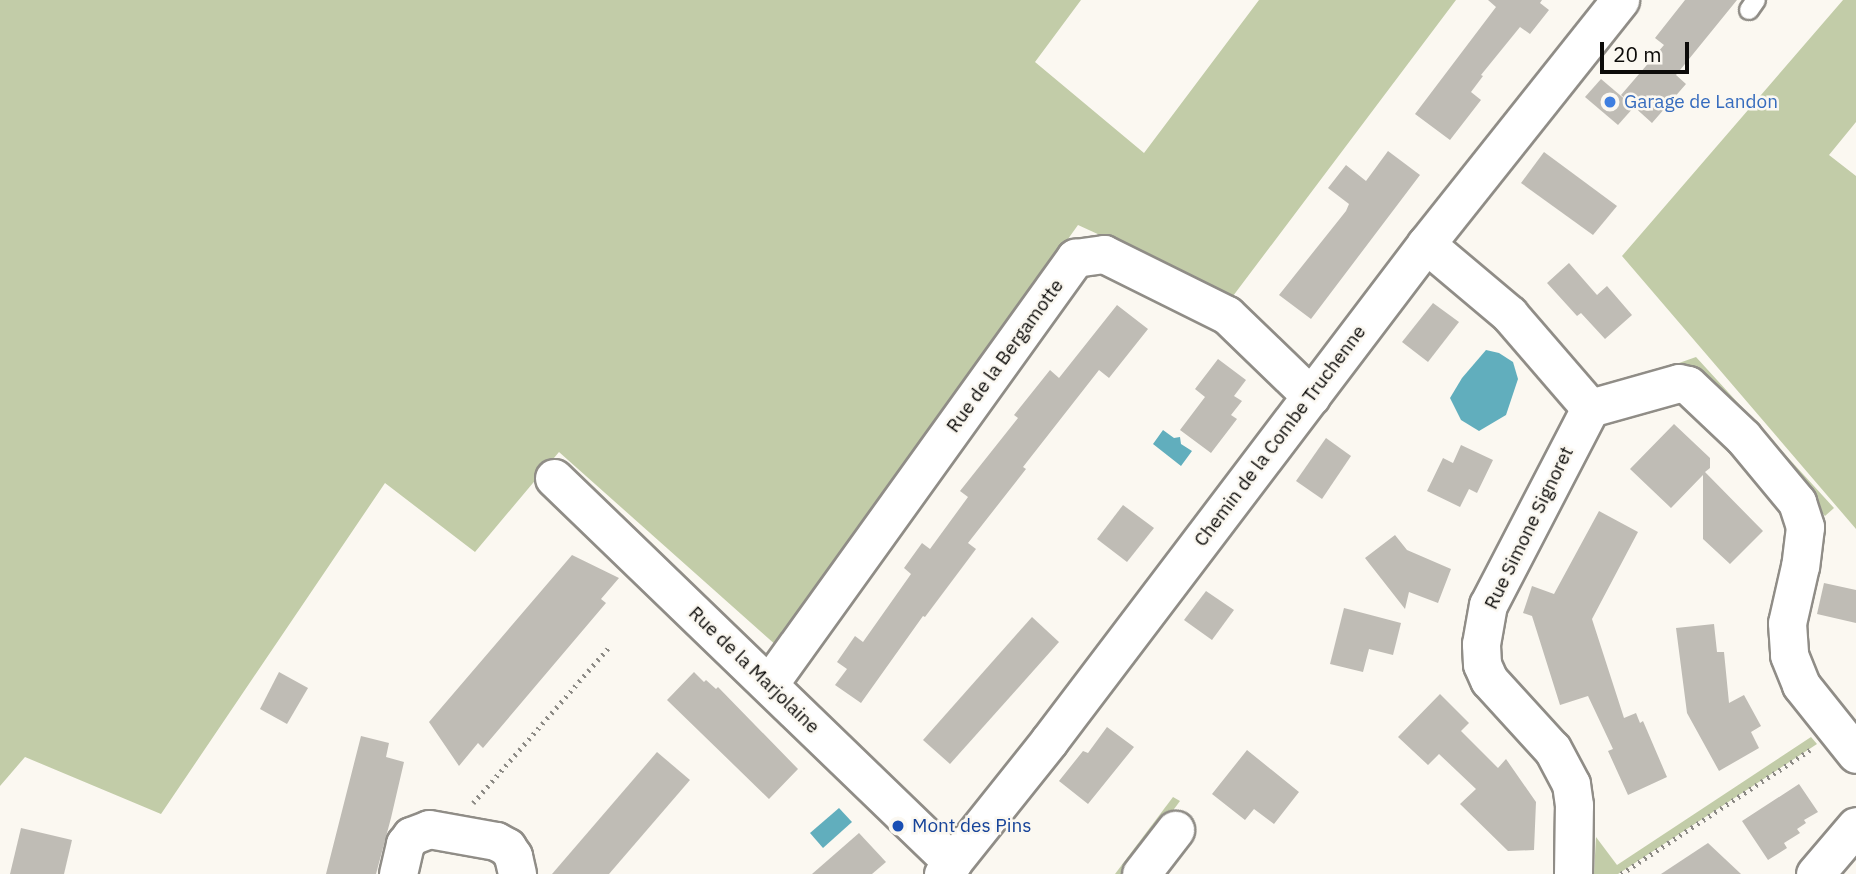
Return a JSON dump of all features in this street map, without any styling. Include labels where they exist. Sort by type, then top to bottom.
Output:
[{"type":"street","name":"Chemin de la Combe Truchenne","points":[[948,869],[1426,244],[1620,0]]},
{"type":"street","points":[[1426,244],[1509,313],[1590,408],[1679,383],[1688,385],[1744,436],[1797,502],[1805,527],[1800,566],[1787,623],[1789,655],[1801,685],[1856,754]]},
{"type":"street","name":"Rue de la Bergamotte","points":[[769,684],[1075,258],[1104,254],[1227,314],[1311,396]]},
{"type":"street","name":"Rue Simone Signoret","points":[[1573,874],[1571,784],[1552,749],[1489,680],[1482,664],[1481,644],[1489,605],[1590,408]]},
{"type":"street","name":"Rue de la Marjolaine","points":[[554,478],[769,684],[948,869]]},
{"type":"street","points":[[1815,874],[1856,826]]},
{"type":"street","points":[[398,874],[405,844],[411,836],[429,829],[496,841],[507,847],[517,864],[517,874]]},
{"type":"street","points":[[1140,874],[1175,830]]},
{"type":"path","points":[[454,833],[461,816],[608,648]]},
{"type":"path","points":[[1620,874],[1821,743]]},
{"type":"green space","points":[[0,0],[1081,0],[1035,62],[1144,153],[1259,0],[1456,0],[1233,296],[1078,225],[777,646],[559,452],[475,552],[385,483],[161,814],[25,757],[0,786]]},
{"type":"green space","points":[[1843,0],[1856,0],[1856,122],[1829,155],[1856,176],[1856,529],[1622,256]]},
{"type":"green space","points":[[1696,357],[1834,508],[1825,516],[1691,366],[1681,368],[1679,363]]},
{"type":"green space","points":[[1811,737],[1817,744],[1618,874],[1594,874],[1596,837],[1617,865]]},
{"type":"green space","points":[[1173,797],[1180,801],[1126,874],[1115,874]]},
{"type":"water","points":[[1486,350],[1499,353],[1513,362],[1518,379],[1506,415],[1479,431],[1461,420],[1450,398],[1462,378]]},
{"type":"water","points":[[1163,430],[1174,438],[1180,437],[1181,444],[1192,451],[1181,466],[1153,444]]},
{"type":"water","points":[[839,808],[852,822],[823,848],[810,833]]},
{"type":"building","points":[[1488,0],[1542,0],[1540,3],[1549,10],[1530,34],[1520,27],[1481,75],[1483,76],[1471,92],[1481,100],[1450,140],[1415,114],[1496,7]]},
{"type":"building","points":[[1685,0],[1737,0],[1676,75],[1686,84],[1652,123],[1621,95],[1664,45],[1655,38]]},
{"type":"building","name":"Garage de Landon","points":[[1601,79],[1634,107],[1618,125],[1585,97]]},
{"type":"building","points":[[1388,151],[1420,175],[1311,319],[1279,295],[1346,211],[1349,204],[1328,188],[1346,165],[1366,181]]},
{"type":"building","points":[[1544,152],[1617,206],[1593,235],[1521,183]]},
{"type":"building","points":[[1569,263],[1597,295],[1607,286],[1632,315],[1605,339],[1581,313],[1577,316],[1547,283]]},
{"type":"building","points":[[1433,303],[1459,322],[1428,362],[1402,342]]},
{"type":"building","points":[[1117,305],[1148,329],[1109,378],[1099,370],[1023,467],[1026,469],[968,543],[976,549],[925,617],[923,616],[861,703],[835,685],[847,669],[837,662],[855,636],[863,642],[911,574],[904,568],[922,543],[930,549],[968,497],[960,491],[1018,418],[1014,415],[1050,370],[1059,378]]},
{"type":"building","points":[[1218,359],[1246,380],[1234,396],[1242,401],[1231,415],[1237,419],[1211,453],[1180,430],[1205,397],[1195,389]]},
{"type":"building","points":[[1674,424],[1710,458],[1710,468],[1705,472],[1763,531],[1730,564],[1703,539],[1703,475],[1671,508],[1630,469]]},
{"type":"building","points":[[1326,438],[1351,456],[1322,499],[1296,481]]},
{"type":"building","points":[[1461,445],[1493,460],[1477,493],[1469,489],[1460,507],[1427,491],[1443,458],[1453,463]]},
{"type":"building","points":[[1123,505],[1154,528],[1127,562],[1097,539]]},
{"type":"building","points":[[1599,511],[1638,532],[1592,619],[1624,718],[1636,713],[1640,723],[1643,721],[1667,777],[1628,795],[1608,751],[1613,749],[1588,696],[1560,705],[1532,616],[1523,613],[1532,586],[1554,594]]},
{"type":"building","points":[[1395,535],[1407,550],[1451,569],[1438,603],[1409,592],[1405,609],[1365,558]]},
{"type":"building","points":[[572,555],[619,578],[601,599],[606,603],[483,748],[478,743],[459,766],[429,722]]},
{"type":"building","points":[[1824,583],[1856,590],[1856,623],[1817,614]]},
{"type":"building","points":[[1206,591],[1234,610],[1212,640],[1184,620]]},
{"type":"building","points":[[1344,608],[1401,623],[1393,655],[1369,649],[1363,672],[1330,664]]},
{"type":"building","points":[[1032,617],[1059,642],[950,764],[923,740]]},
{"type":"building","points":[[1714,624],[1717,652],[1724,652],[1729,703],[1744,695],[1761,726],[1751,732],[1759,748],[1719,771],[1687,713],[1676,628]]},
{"type":"building","points":[[279,672],[308,688],[287,724],[260,709]]},
{"type":"building","points":[[694,672],[704,682],[706,680],[716,689],[718,687],[798,769],[769,799],[667,700]]},
{"type":"building","points":[[1440,694],[1469,723],[1461,731],[1498,768],[1506,759],[1536,802],[1534,850],[1508,851],[1460,804],[1476,789],[1439,754],[1428,765],[1398,737]]},
{"type":"building","points":[[1107,727],[1134,747],[1088,804],[1059,781],[1083,751],[1088,753]]},
{"type":"building","points":[[361,736],[389,743],[386,757],[404,762],[391,818],[376,874],[326,874]]},
{"type":"building","points":[[1247,750],[1299,792],[1274,824],[1254,809],[1245,820],[1212,794]]},
{"type":"building","points":[[657,752],[690,780],[609,874],[552,874]]},
{"type":"building","points":[[1799,784],[1818,812],[1804,820],[1806,823],[1797,829],[1800,833],[1784,843],[1787,848],[1768,860],[1742,821]]},
{"type":"building","points":[[21,828],[72,840],[64,874],[10,874]]},
{"type":"building","points":[[859,833],[886,862],[872,874],[812,874]]},
{"type":"building","points":[[1708,843],[1741,874],[1661,874]]},
{"type":"place","name":"Garage de Landon","points":[[1610,102]]},
{"type":"place","name":"Mont des Pins","points":[[898,826]]}]
